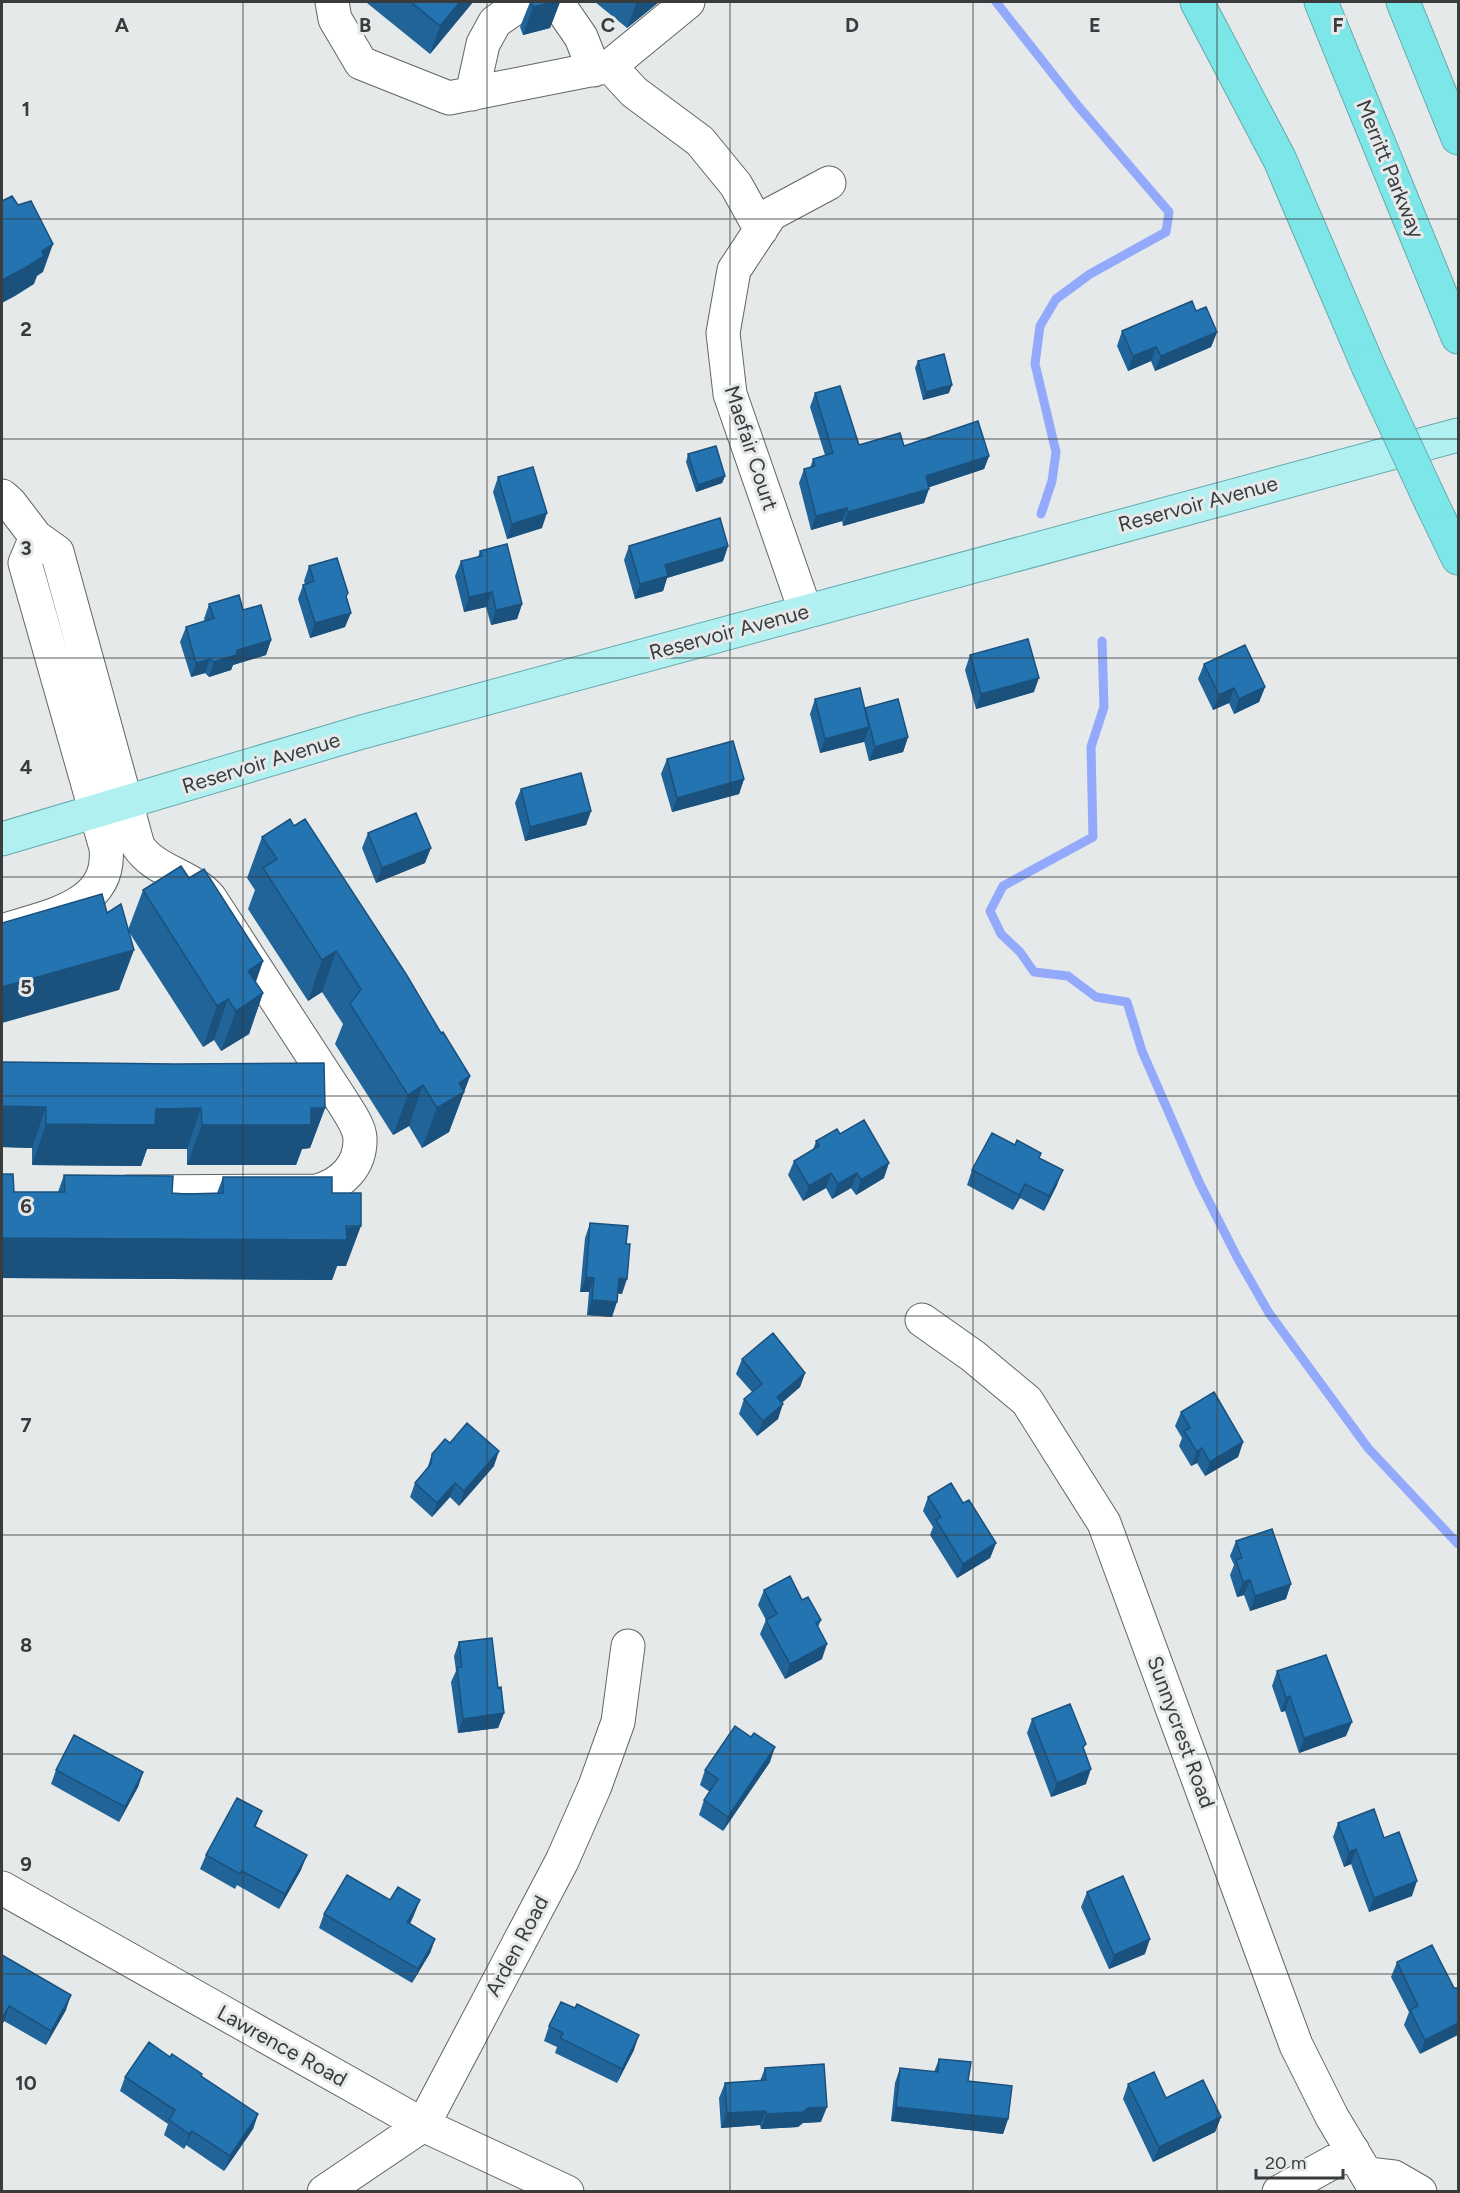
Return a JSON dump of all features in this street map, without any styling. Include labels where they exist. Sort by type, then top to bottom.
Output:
[{"type":"highway","points":[[1197,2],[1280,160],[1368,366],[1458,558]]},
{"type":"highway","name":"Merritt Parkway","points":[[1321,2],[1458,337]]},
{"type":"highway","points":[[1403,2],[1458,138]]},
{"type":"main road","name":"Reservoir Avenue","points":[[2,839],[362,732],[805,610],[1458,435]]},
{"type":"street","points":[[332,2],[335,19],[361,63],[448,98],[602,68],[688,2]]},
{"type":"street","points":[[472,94],[483,44],[495,22],[529,6],[561,8],[602,68],[700,141],[736,185],[761,230]]},
{"type":"street","name":"Maefair Court","points":[[805,610],[730,394],[723,333],[734,270],[771,214],[829,183]]},
{"type":"street","points":[[2,496],[36,537],[57,552],[111,807],[106,848],[108,863],[94,892],[63,911],[2,930]]},
{"type":"street","points":[[93,1192],[316,1191],[329,1188],[349,1173],[355,1162],[360,1137],[356,1124],[344,1104],[210,898],[196,885],[143,854],[135,839],[111,807]]},
{"type":"street","name":"Sunnycrest Road","points":[[922,1320],[973,1356],[1028,1401],[1104,1523],[1296,2045],[1314,2082],[1366,2172]]},
{"type":"street","name":"Arden Road","points":[[324,2192],[423,2125],[562,1861],[595,1786],[618,1722],[628,1646]]},
{"type":"street","name":"Lawrence Road","points":[[2,1888],[423,2125],[567,2192]]},
{"type":"street","points":[[1279,2192],[1366,2172],[1394,2177],[1420,2192]]},
{"type":"building","points":[[411,2],[460,2],[440,26]]},
{"type":"building","points":[[531,2],[554,2],[533,7]]},
{"type":"building","points":[[12,196],[18,205],[31,201],[53,244],[42,251],[44,256],[2,280],[2,201]]},
{"type":"building","points":[[1192,301],[1196,311],[1206,307],[1217,332],[1161,356],[1156,347],[1133,356],[1122,331]]},
{"type":"building","points":[[944,354],[952,385],[926,392],[918,361]]},
{"type":"building","points":[[840,386],[859,445],[900,433],[904,446],[978,421],[989,456],[926,476],[929,489],[848,512],[847,508],[816,516],[804,469],[815,466],[813,459],[833,453],[815,393]]},
{"type":"building","points":[[716,446],[725,476],[698,485],[688,454]]},
{"type":"building","points":[[533,467],[547,513],[512,524],[498,477]]},
{"type":"building","points":[[720,518],[728,546],[665,565],[668,576],[640,584],[629,546]]},
{"type":"building","points":[[507,544],[522,604],[496,610],[492,592],[469,597],[461,561],[482,556],[480,551]]},
{"type":"building","points":[[337,558],[348,593],[346,596],[351,613],[315,623],[303,585],[314,581],[309,566]]},
{"type":"building","points":[[239,595],[243,610],[261,605],[271,640],[237,650],[236,655],[214,662],[210,659],[196,663],[186,627],[214,618],[209,604]]},
{"type":"building","points":[[1028,639],[1039,678],[981,694],[970,655]]},
{"type":"building","points":[[1245,645],[1265,687],[1239,699],[1234,688],[1219,695],[1204,664]]},
{"type":"building","points":[[860,688],[869,727],[825,739],[815,699]]},
{"type":"building","points":[[898,699],[908,737],[875,747],[865,708]]},
{"type":"building","points":[[733,741],[744,779],[677,798],[667,759]]},
{"type":"building","points":[[581,773],[591,811],[530,827],[521,789]]},
{"type":"building","points":[[416,813],[431,848],[382,868],[368,833]]},
{"type":"building","points":[[290,819],[294,826],[305,819],[470,1076],[459,1083],[464,1092],[437,1108],[423,1085],[408,1095],[350,1004],[361,989],[336,951],[322,960],[263,868],[277,859],[262,837]]},
{"type":"building","points":[[181,866],[189,878],[204,869],[263,961],[248,971],[263,993],[236,1011],[228,999],[217,1006],[143,890]]},
{"type":"building","points":[[102,894],[107,913],[121,904],[134,950],[2,987],[2,923]]},
{"type":"building","points":[[2,1062],[324,1063],[325,1108],[311,1108],[311,1125],[202,1125],[201,1108],[156,1109],[155,1125],[46,1124],[46,1107],[2,1106]]},
{"type":"building","points":[[864,1120],[889,1163],[861,1180],[857,1173],[838,1184],[831,1173],[809,1186],[794,1161],[819,1146],[816,1141],[837,1129],[840,1134]]},
{"type":"building","points":[[992,1133],[1015,1145],[1017,1140],[1041,1153],[1039,1158],[1063,1170],[1049,1196],[1025,1184],[1019,1195],[972,1170]]},
{"type":"building","points":[[2,1174],[13,1174],[14,1192],[65,1192],[64,1175],[173,1176],[172,1193],[186,1194],[223,1193],[223,1177],[332,1177],[332,1193],[361,1193],[361,1226],[346,1226],[347,1240],[2,1238]]},
{"type":"building","points":[[590,1223],[628,1226],[626,1244],[630,1244],[627,1279],[619,1278],[617,1302],[592,1300],[594,1278],[586,1277]]},
{"type":"building","points":[[773,1333],[805,1373],[777,1397],[783,1404],[763,1421],[744,1399],[762,1384],[742,1359]]},
{"type":"building","points":[[1214,1392],[1243,1442],[1210,1462],[1202,1448],[1197,1452],[1184,1431],[1190,1428],[1181,1412]]},
{"type":"building","points":[[467,1423],[499,1451],[464,1491],[455,1483],[437,1503],[415,1483],[431,1464],[432,1454],[445,1439],[450,1443]]},
{"type":"building","points":[[951,1483],[963,1503],[969,1500],[996,1543],[963,1564],[936,1520],[941,1517],[928,1497]]},
{"type":"building","points":[[1272,1529],[1291,1584],[1255,1596],[1250,1580],[1243,1582],[1236,1560],[1242,1558],[1236,1541]]},
{"type":"building","points":[[790,1576],[802,1600],[808,1597],[821,1620],[816,1623],[827,1644],[790,1664],[766,1620],[777,1614],[764,1590]]},
{"type":"building","points":[[492,1638],[498,1688],[501,1687],[504,1713],[463,1719],[457,1668],[462,1667],[459,1642]]},
{"type":"building","points":[[1326,1655],[1352,1722],[1304,1738],[1290,1696],[1286,1698],[1277,1671]]},
{"type":"building","points":[[1070,1704],[1086,1744],[1083,1747],[1091,1769],[1057,1783],[1032,1719]]},
{"type":"building","points":[[735,1726],[751,1737],[754,1733],[775,1747],[728,1817],[704,1800],[718,1779],[705,1770]]},
{"type":"building","points":[[74,1735],[143,1772],[125,1807],[56,1770]]},
{"type":"building","points":[[237,1798],[262,1811],[254,1826],[307,1855],[285,1894],[242,1871],[240,1874],[206,1855]]},
{"type":"building","points":[[1374,1809],[1384,1838],[1399,1832],[1417,1881],[1374,1898],[1356,1849],[1349,1852],[1338,1823]]},
{"type":"building","points":[[347,1875],[390,1900],[398,1887],[420,1900],[407,1922],[435,1939],[418,1969],[324,1914]]},
{"type":"building","points":[[1123,1876],[1150,1939],[1114,1955],[1087,1892]]},
{"type":"building","points":[[1432,1945],[1454,1988],[1458,1988],[1458,2023],[1425,2040],[1410,2010],[1418,2006],[1397,1962]]},
{"type":"building","points":[[2,1955],[71,1995],[51,2031],[9,2006],[2,2019]]},
{"type":"building","points":[[561,2002],[575,2008],[577,2004],[639,2035],[622,2069],[560,2038],[563,2033],[549,2026]]},
{"type":"building","points":[[149,2042],[170,2057],[172,2054],[258,2114],[230,2156],[192,2131],[189,2134],[169,2120],[175,2110],[125,2077]]},
{"type":"building","points":[[939,2059],[971,2062],[968,2081],[1012,2086],[1008,2119],[896,2107],[900,2068],[938,2072]]},
{"type":"building","points":[[824,2064],[827,2107],[808,2108],[803,2112],[727,2113],[725,2083],[766,2080],[765,2068]]},
{"type":"building","points":[[1154,2072],[1166,2098],[1203,2080],[1221,2117],[1159,2147],[1128,2084]]},
{"type":"waterway","points":[[996,2],[1078,106],[1169,212],[1166,232],[1090,274],[1056,299],[1040,326],[1035,364],[1056,452],[1052,481],[1041,514]]},
{"type":"waterway","points":[[1102,641],[1104,707],[1091,747],[1093,837],[1003,886],[990,911],[1001,934],[1020,952],[1034,972],[1068,976],[1096,997],[1127,1002],[1142,1051],[1199,1182],[1238,1259],[1269,1313],[1368,1448],[1458,1544]]}]
